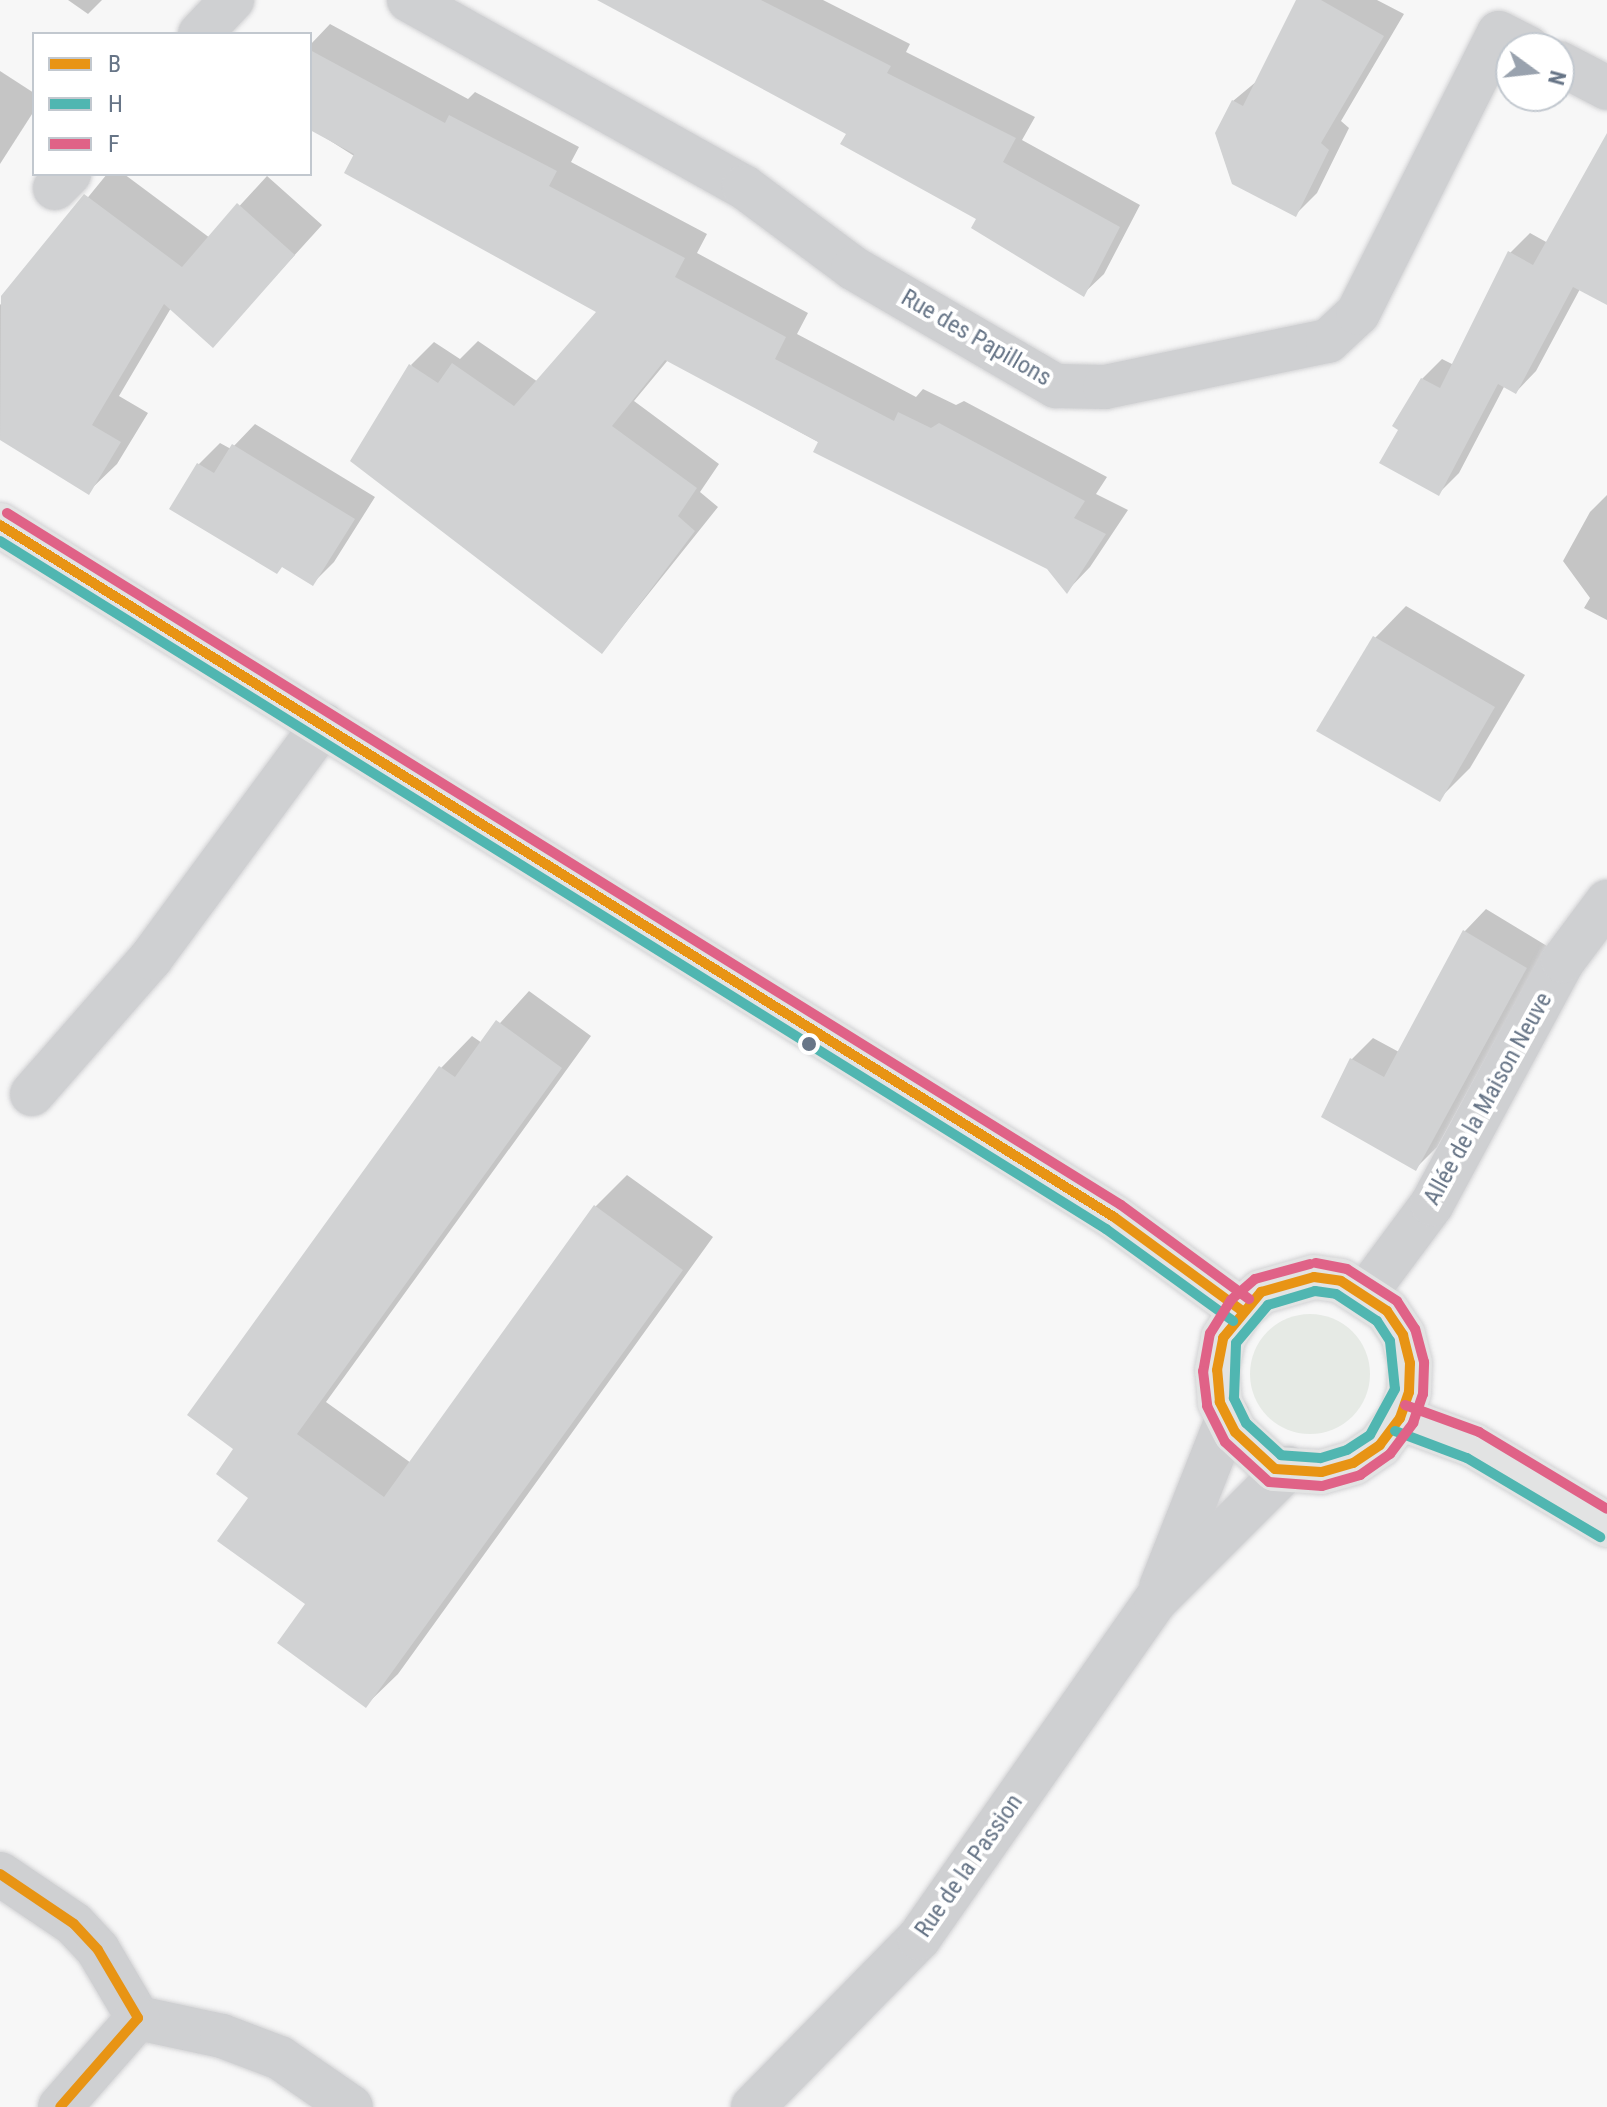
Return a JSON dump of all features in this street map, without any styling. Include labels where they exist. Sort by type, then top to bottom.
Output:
[{"type":"main road","points":[[0,525],[1101,1209],[1241,1310]]},
{"type":"main road","points":[[1314,1277],[1341,1281],[1366,1293],[1403,1335],[1410,1363],[1409,1392],[1400,1418],[1380,1445],[1353,1463],[1321,1472],[1275,1469],[1235,1432],[1220,1402],[1217,1370],[1223,1338],[1241,1310],[1261,1292],[1314,1277]]},
{"type":"main road","points":[[1400,1418],[1473,1445],[1607,1525]]},
{"type":"street","points":[[202,32],[232,0]]},
{"type":"street","name":"Rue des Papillons","points":[[409,0],[744,187],[853,268],[1056,386],[1105,387],[1328,341],[1358,313],[1512,27]]},
{"type":"street","points":[[1575,71],[1607,88]]},
{"type":"street","points":[[32,1094],[151,958],[323,725]]},
{"type":"street","name":"Allée de la Maison Neuve","points":[[1366,1293],[1432,1204],[1563,961],[1607,902]]},
{"type":"street","points":[[1156,1600],[1228,1417]]},
{"type":"street","points":[[1156,1600],[1288,1468]]},
{"type":"street","name":"Rue de la Passion","points":[[753,2107],[919,1938],[1156,1600]]},
{"type":"street","points":[[0,1874],[74,1924],[98,1950],[138,2018],[222,2036],[280,2058],[351,2107]]},
{"type":"street","points":[[60,2107],[138,2018]]},
{"type":"shaded area","points":[[1310,1314],[1333,1318],[1353,1331],[1366,1351],[1370,1374],[1366,1397],[1353,1417],[1333,1430],[1310,1434],[1287,1430],[1267,1417],[1254,1397],[1250,1374],[1254,1351],[1267,1331],[1287,1318]]},
{"type":"building","points":[[597,0],[761,0],[891,66],[887,73],[1016,138],[1003,162],[1120,227],[1084,297],[971,228],[976,219],[840,144],[846,134]]},
{"type":"building","points":[[1296,0],[1321,0],[1384,36],[1321,143],[1329,150],[1296,217],[1232,184],[1215,133],[1232,100],[1243,106]]},
{"type":"building","points":[[312,51],[445,123],[449,115],[557,171],[549,186],[685,258],[675,277],[786,337],[775,359],[894,421],[898,412],[931,428],[939,423],[1085,501],[1074,518],[1106,534],[1067,594],[1047,569],[813,452],[818,442],[665,360],[612,426],[697,488],[678,516],[695,531],[602,654],[350,461],[409,364],[438,383],[452,363],[514,406],[596,312],[344,173],[354,154],[312,131]]},
{"type":"building","points":[[1607,133],[1607,305],[1573,287],[1516,394],[1498,384],[1439,496],[1379,463],[1398,430],[1392,426],[1421,378],[1440,388],[1508,251],[1533,265]]},
{"type":"building","points":[[84,194],[182,267],[237,203],[295,255],[213,348],[164,304],[92,425],[121,442],[89,495],[0,440],[1,296]]},
{"type":"building","points":[[232,444],[355,519],[313,586],[282,567],[277,574],[169,509],[197,463],[214,473]]},
{"type":"building","points":[[1373,636],[1495,707],[1440,802],[1316,731]]},
{"type":"building","points":[[1463,930],[1527,968],[1416,1171],[1321,1117],[1350,1058],[1384,1077]]},
{"type":"building","points":[[496,1020],[562,1068],[297,1434],[384,1497],[594,1205],[683,1270],[366,1708],[277,1643],[305,1604],[217,1541],[248,1498],[216,1474],[233,1449],[187,1415],[439,1066],[455,1077]]},
{"type":"transit line","name":"F","points":[[7,513],[1121,1205],[1249,1299]]},
{"type":"transit line","name":"B","points":[[0,525],[1114,1217],[1241,1310]]},
{"type":"transit line","name":"H","points":[[0,541],[1106,1229],[1233,1321]]},
{"type":"transit line","name":"F","points":[[1310,1264],[1255,1279],[1231,1300],[1210,1333],[1203,1371],[1207,1406],[1225,1442],[1269,1482],[1322,1486],[1360,1475],[1390,1454],[1413,1423],[1423,1394],[1424,1362],[1415,1329],[1397,1301],[1347,1269],[1316,1263]]},
{"type":"transit line","name":"B","points":[[1314,1277],[1341,1281],[1387,1311],[1403,1335],[1410,1363],[1409,1392],[1400,1418],[1380,1445],[1353,1463],[1321,1472],[1275,1469],[1235,1432],[1220,1402],[1217,1370],[1223,1338],[1261,1292],[1314,1277]]},
{"type":"transit line","name":"H","points":[[1315,1291],[1336,1294],[1377,1321],[1390,1341],[1395,1389],[1370,1435],[1347,1450],[1320,1458],[1281,1455],[1246,1423],[1234,1398],[1236,1343],[1268,1305],[1315,1291]]},
{"type":"transit line","name":"F","points":[[1405,1405],[1479,1432],[1607,1509]]},
{"type":"transit line","name":"H","points":[[1395,1431],[1467,1458],[1600,1537]]},
{"type":"transit line","name":"B","points":[[0,1874],[74,1924],[98,1950],[138,2018],[60,2107]]}]
